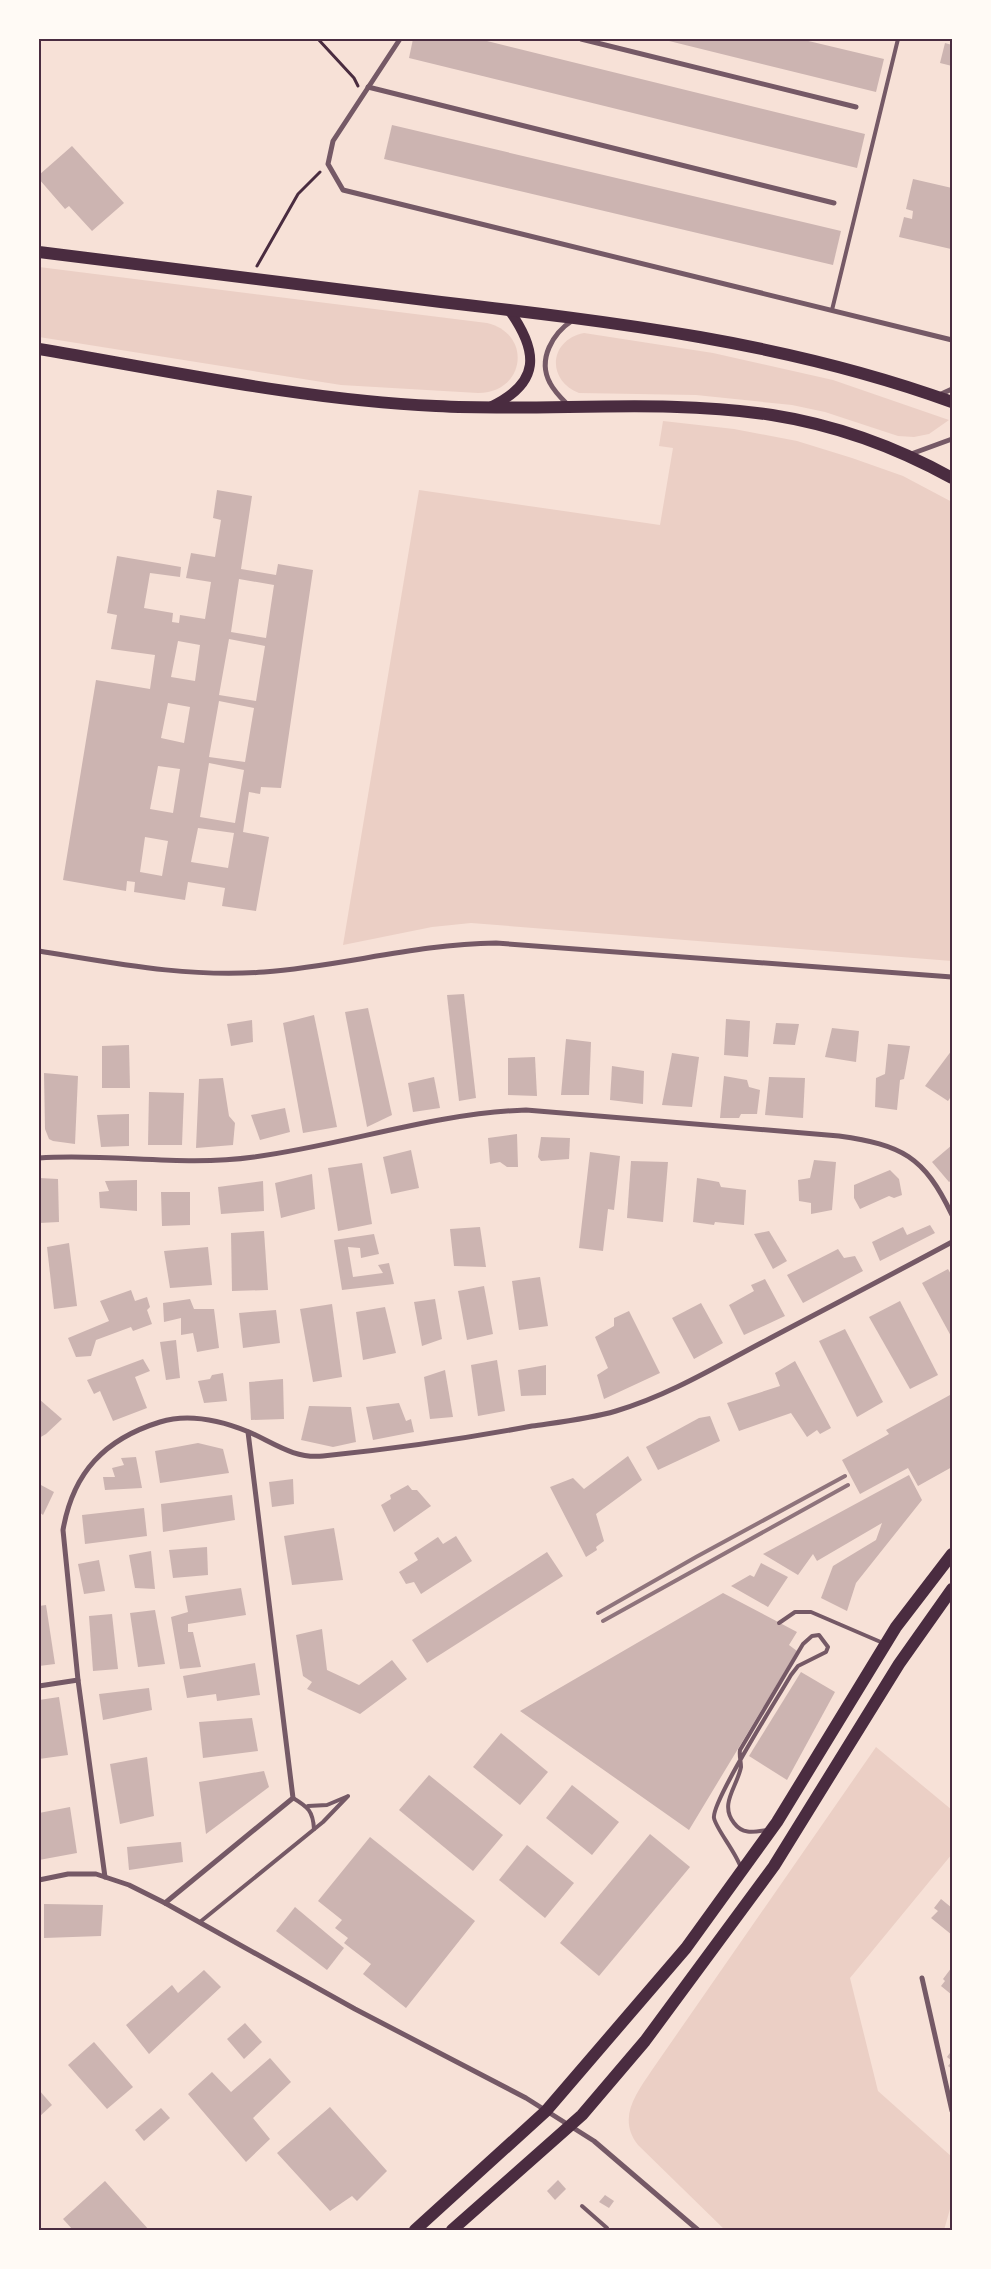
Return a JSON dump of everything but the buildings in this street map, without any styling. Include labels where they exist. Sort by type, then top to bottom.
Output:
[{"type":"main road","points":[[39,252],[249,279],[578,317],[682,333],[765,349],[874,376],[952,402]]},
{"type":"main road","points":[[489,407],[517,391],[524,383],[529,370],[530,354],[527,339],[509,310]]},
{"type":"main road","points":[[39,349],[340,398],[436,406],[671,407],[773,415],[840,430],[908,455],[952,478]]},
{"type":"main road","points":[[415,2230],[546,2112],[669,1969],[772,1829],[885,1644],[905,1614],[952,1554]]},
{"type":"main road","points":[[452,2230],[571,2126],[592,2105],[645,2041],[762,1883],[836,1769],[899,1664],[952,1589]]},
{"type":"street","points":[[400,39],[333,141],[328,164],[342,190],[952,340]]},
{"type":"street","points":[[581,39],[856,107]]},
{"type":"street","points":[[368,87],[834,203]]},
{"type":"street","points":[[570,408],[550,385],[545,370],[545,361],[555,336],[578,317]]},
{"type":"street","points":[[936,396],[952,390]]},
{"type":"street","points":[[908,455],[929,449],[952,439]]},
{"type":"street","points":[[39,951],[163,971],[235,974],[291,970],[454,944],[496,943],[952,977]]},
{"type":"street","points":[[39,1158],[197,1160],[252,1158],[346,1141],[479,1113],[526,1110],[830,1135],[880,1142],[905,1153],[922,1166],[952,1215]]},
{"type":"street","points":[[104,1876],[78,1680],[63,1530],[66,1512],[82,1477],[104,1450],[113,1443],[132,1432],[163,1421],[185,1418],[219,1422],[248,1432],[296,1455],[314,1457],[425,1444],[615,1412],[680,1386],[952,1242]]},
{"type":"street","points":[[165,1903],[293,1798],[248,1432]]},
{"type":"street","points":[[39,1686],[78,1680]]},
{"type":"street","points":[[39,1880],[79,1874],[104,1876],[129,1885],[165,1903],[355,2009],[516,2092],[594,2141],[698,2230]]},
{"type":"street","points":[[922,1978],[952,2111]]},
{"type":"lane","points":[[832,310],[898,39]]},
{"type":"lane","points":[[779,1623],[795,1612],[811,1612],[885,1644]]},
{"type":"lane","points":[[742,1870],[737,1856],[714,1820],[714,1811],[741,1762],[798,1666],[826,1652],[828,1647],[819,1635],[812,1636],[803,1644],[740,1750],[741,1762],[740,1775],[728,1802],[729,1815],[737,1827],[746,1832],[772,1829]]},
{"type":"lane","points":[[200,1922],[330,1817],[348,1796],[327,1805],[308,1806],[293,1798]]},
{"type":"lane","points":[[308,1806],[313,1815],[314,1829]]},
{"type":"lane","points":[[582,2206],[607,2228]]},
{"type":"path","points":[[318,39],[354,78],[363,96]]},
{"type":"path","points":[[249,279],[298,194],[328,164]]},
{"type":"shaded area","points":[[39,267],[487,323],[502,329],[512,339],[517,350],[517,362],[514,374],[506,384],[494,390],[478,393],[341,385],[39,337]]},
{"type":"shaded area","points":[[584,333],[713,353],[833,380],[949,420],[929,434],[914,437],[898,436],[825,412],[792,405],[696,395],[579,393],[568,387],[561,379],[556,361],[558,352],[564,343],[572,337]]},
{"type":"shaded area","points":[[663,421],[734,429],[797,441],[903,476],[952,502],[952,961],[471,923],[432,927],[343,945],[419,490],[660,525],[673,448],[659,446]]},
{"type":"shaded area","points":[[876,1747],[952,1810],[952,1854],[850,1978],[878,2091],[952,2157],[952,2202],[944,2230],[725,2230],[638,2145],[629,2125],[631,2106],[652,2070]]},
{"type":"railway","points":[[598,1613],[845,1476]]},
{"type":"railway","points":[[603,1621],[848,1485]]}]
